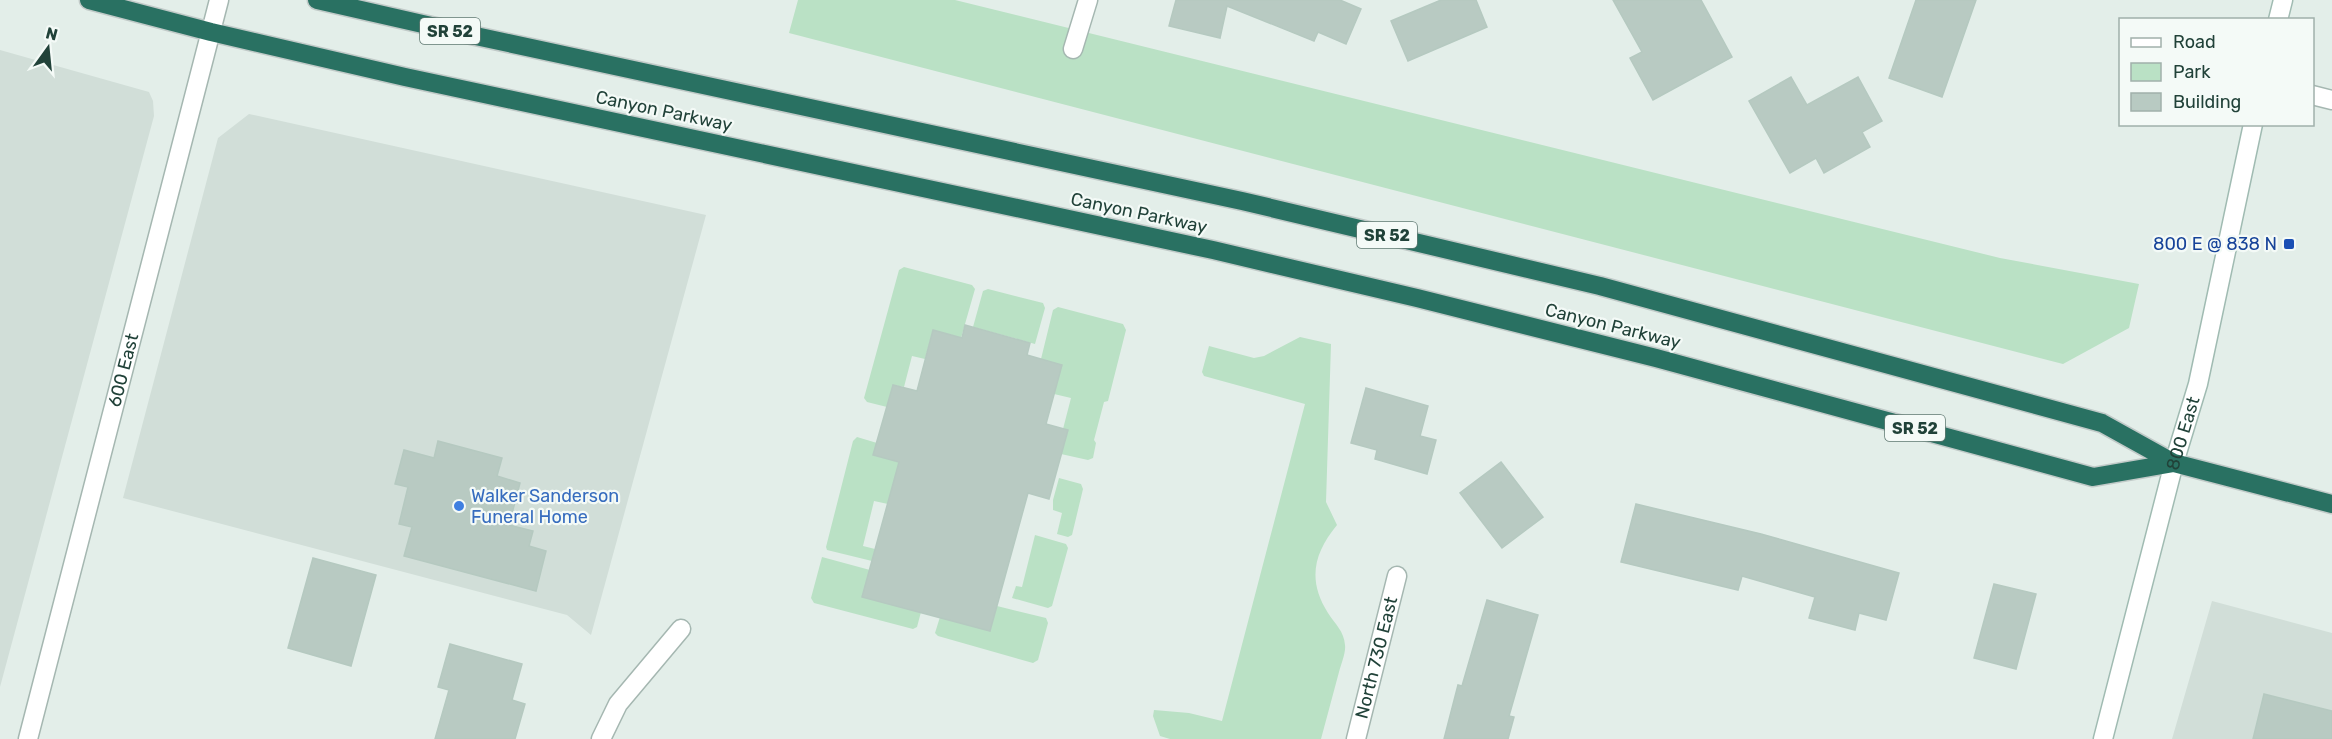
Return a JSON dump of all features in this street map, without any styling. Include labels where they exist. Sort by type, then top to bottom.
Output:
[{"type":"highway","name":"Canyon Parkway","points":[[89,0],[211,32],[428,82],[1213,250],[1406,295],[1645,355],[2093,477],[2174,463]]},
{"type":"highway","name":"Canyon Parkway","points":[[317,0],[1242,201],[1600,286],[2102,423],[2174,463],[2332,504]]},
{"type":"street","name":"600 East","points":[[28,739],[219,0]]},
{"type":"street","points":[[1073,49],[1088,0]]},
{"type":"street","points":[[2278,18],[2283,0]]},
{"type":"street","points":[[2314,94],[2332,100]]},
{"type":"street","name":"800 East","points":[[2103,739],[2174,463],[2198,384],[2253,126]]},
{"type":"street","name":"North 730 East","points":[[1356,739],[1397,576]]},
{"type":"street","points":[[601,739],[618,704],[681,629]]},
{"type":"shaded area","points":[[0,50],[149,92],[153,101],[154,116],[0,687]]},
{"type":"shaded area","points":[[249,114],[706,215],[591,635],[567,615],[123,498],[218,138]]},
{"type":"shaded area","points":[[2212,601],[2332,633],[2332,739],[2172,739]]},
{"type":"green space","points":[[798,0],[955,0],[2000,258],[2139,284],[2129,328],[2063,364],[789,33]]},
{"type":"green space","points":[[904,267],[972,285],[975,289],[961,338],[933,330],[925,359],[912,356],[904,387],[893,385],[887,407],[867,402],[864,398],[899,270]]},
{"type":"green space","points":[[988,289],[1043,303],[1045,308],[1035,344],[973,327],[983,291]]},
{"type":"green space","points":[[1058,307],[1123,324],[1126,330],[1108,401],[1104,402],[1094,440],[1096,443],[1093,458],[1088,460],[1061,454],[1068,430],[1063,429],[1071,398],[1054,394],[1041,359],[1053,310]]},
{"type":"green space","points":[[1300,337],[1331,344],[1326,502],[1337,525],[1329,535],[1319,556],[1316,578],[1321,601],[1341,632],[1345,648],[1321,739],[1170,739],[1160,736],[1153,716],[1154,710],[1189,713],[1222,721],[1305,404],[1204,376],[1202,372],[1209,346],[1254,358],[1264,356]]},
{"type":"green space","points":[[857,437],[877,443],[873,455],[899,462],[888,504],[874,501],[863,546],[875,549],[872,561],[827,550],[826,547],[853,441]]},
{"type":"green space","points":[[1059,478],[1081,484],[1083,489],[1072,535],[1068,537],[1057,534],[1062,513],[1053,510],[1053,500]]},
{"type":"green space","points":[[1035,535],[1066,544],[1068,548],[1052,606],[1048,608],[1012,598],[1016,586],[1022,587]]},
{"type":"green space","points":[[822,557],[870,570],[921,612],[917,627],[913,629],[814,603],[811,598]]},
{"type":"green space","points":[[997,606],[1046,618],[1048,623],[1038,660],[1033,663],[938,636],[935,633],[940,617],[990,631]]},
{"type":"building","points":[[1176,0],[1340,0],[1361,9],[1346,44],[1318,32],[1314,41],[1227,6],[1220,38],[1169,26]]},
{"type":"building","points":[[1441,0],[1476,0],[1487,27],[1408,61],[1391,21]]},
{"type":"building","points":[[1613,0],[1701,0],[1732,57],[1653,100],[1630,58],[1642,52]]},
{"type":"building","points":[[1916,0],[1976,0],[1942,97],[1889,78]]},
{"type":"building","points":[[1791,77],[1807,105],[1858,77],[1882,121],[1862,132],[1870,147],[1824,173],[1816,158],[1790,173],[1749,101]]},
{"type":"building","points":[[965,325],[1030,343],[1027,355],[1062,365],[1046,424],[1068,430],[1049,499],[1028,493],[990,631],[862,597],[899,462],[873,455],[893,385],[917,391],[933,330],[962,338]]},
{"type":"building","points":[[1366,388],[1428,406],[1420,436],[1436,440],[1427,474],[1375,459],[1377,450],[1351,443]]},
{"type":"building","name":"Walker Sanderson Funeral Home","points":[[438,441],[502,458],[497,476],[520,483],[509,525],[533,531],[529,546],[546,551],[536,591],[404,556],[412,527],[399,524],[408,487],[395,484],[404,450],[434,458]]},
{"type":"building","points":[[1501,462],[1543,517],[1502,548],[1460,493]]},
{"type":"building","points":[[1636,504],[1761,534],[1899,573],[1886,620],[1859,613],[1855,630],[1809,618],[1815,597],[1742,576],[1738,590],[1621,562]]},
{"type":"building","points":[[313,558],[376,575],[351,666],[288,648]]},
{"type":"building","points":[[1994,584],[2036,594],[2016,669],[1974,658]]},
{"type":"building","points":[[1487,600],[1538,615],[1509,716],[1514,717],[1508,739],[1444,739],[1458,685],[1462,686]]},
{"type":"building","points":[[450,644],[522,664],[512,700],[525,704],[515,739],[435,739],[449,690],[438,687]]},
{"type":"building","points":[[2264,694],[2332,711],[2332,739],[2253,739]]},
{"type":"place","name":"800 E @ 838 N","points":[[2289,244]]},
{"type":"place","name":"Walker Sanderson Funeral Home","points":[[459,506]]}]
